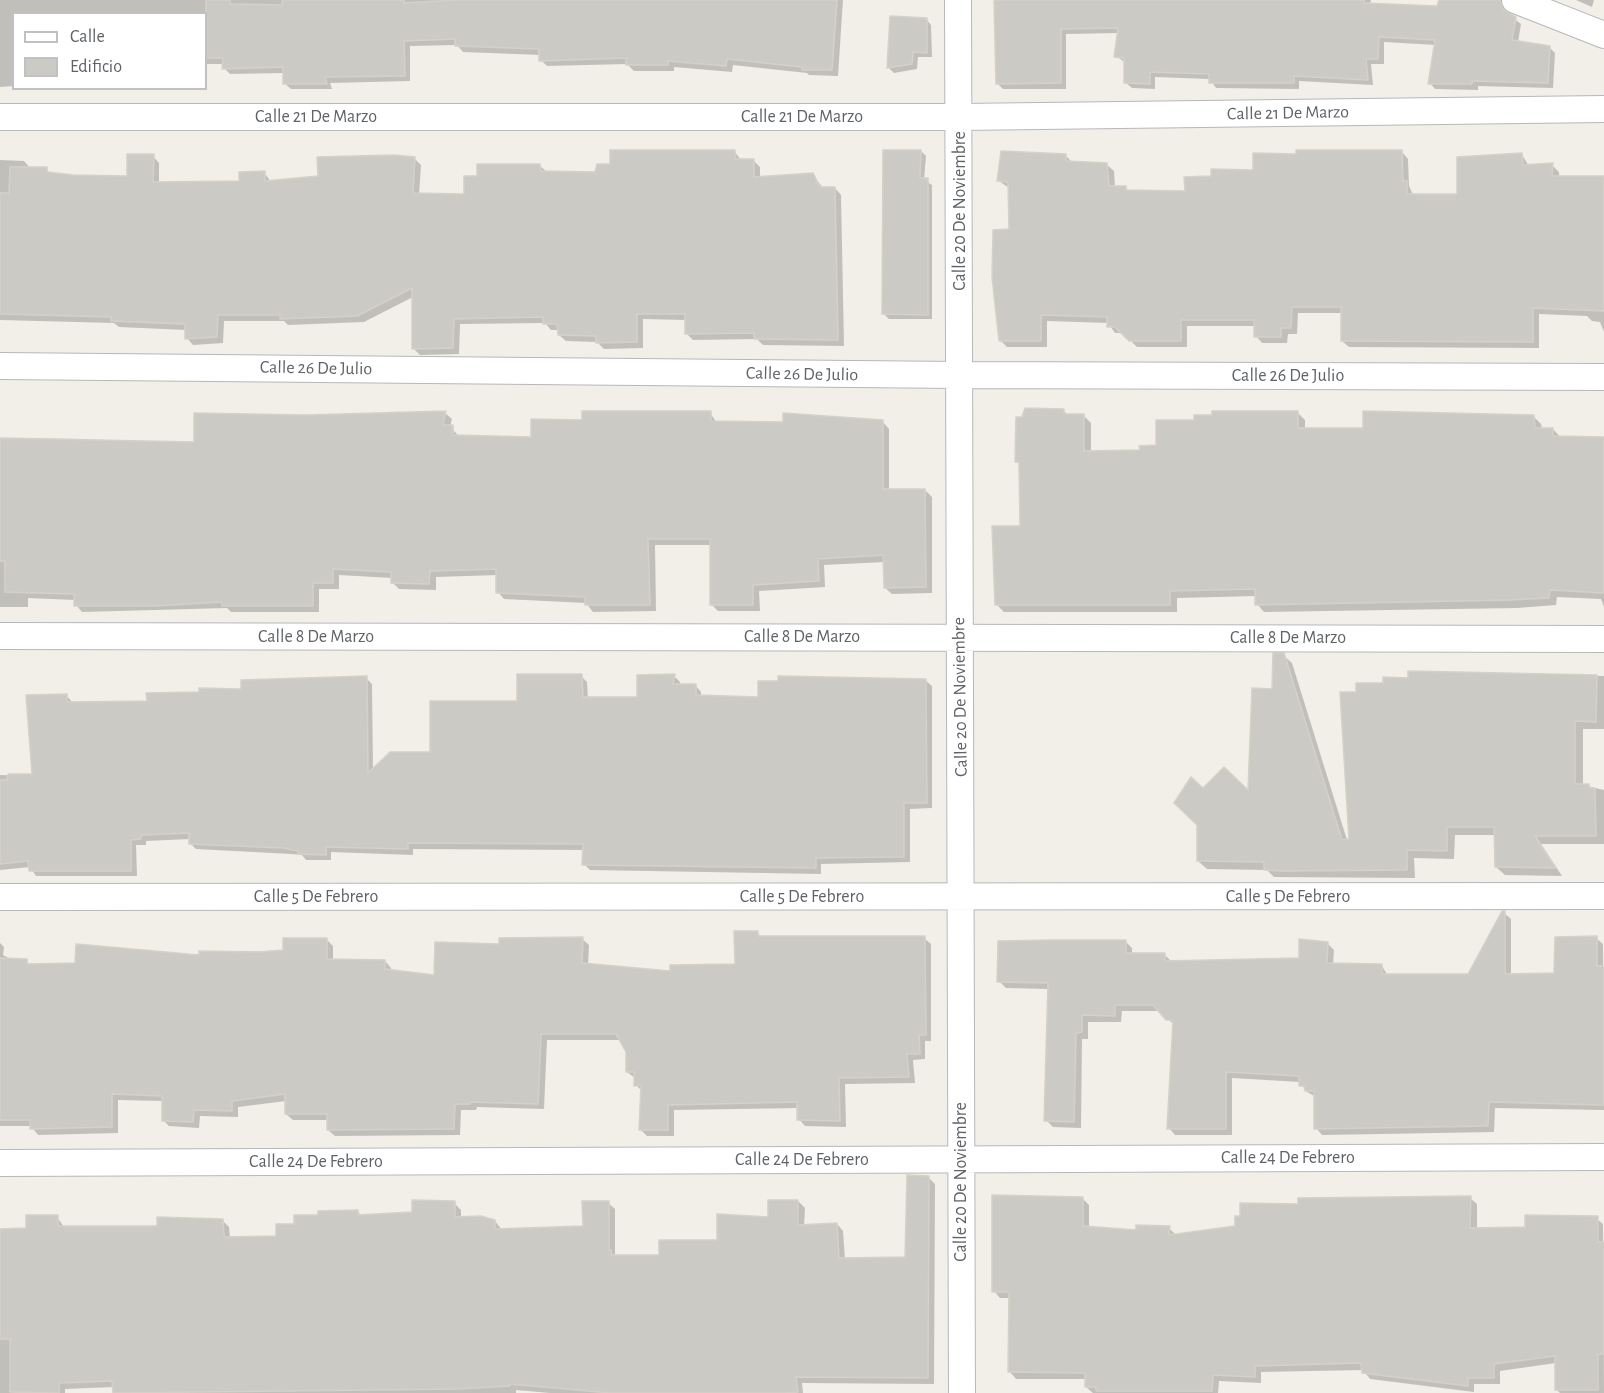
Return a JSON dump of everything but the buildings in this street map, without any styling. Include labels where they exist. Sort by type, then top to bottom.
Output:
[{"type":"street","name":"Calle 20 De Noviembre","points":[[958,0],[962,1393]]},
{"type":"street","points":[[1515,0],[1604,35]]},
{"type":"street","name":"Calle 21 De Marzo","points":[[0,117],[960,117],[1604,109]]},
{"type":"street","name":"Calle 26 De Julio","points":[[0,366],[959,375],[1604,377]]},
{"type":"street","name":"Calle 8 De Marzo","points":[[0,636],[1604,639]]},
{"type":"street","name":"Calle 5 De Febrero","points":[[0,897],[1604,896]]},
{"type":"street","name":"Calle 24 De Febrero","points":[[0,1163],[1604,1157]]}]
